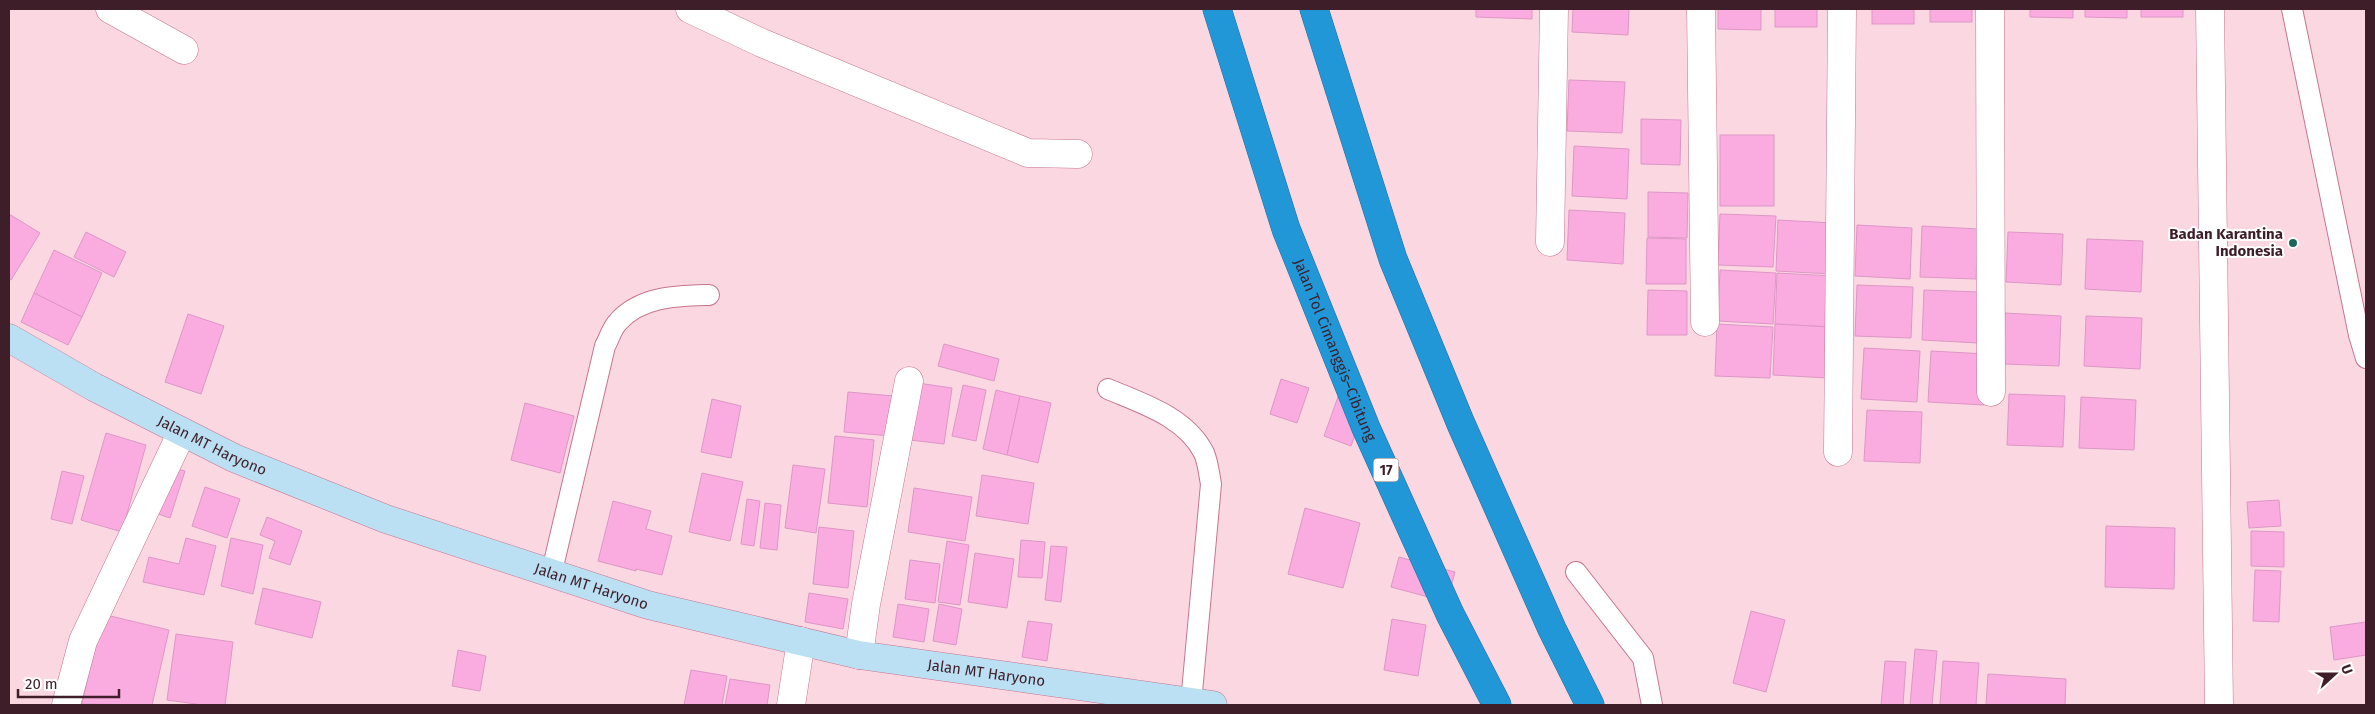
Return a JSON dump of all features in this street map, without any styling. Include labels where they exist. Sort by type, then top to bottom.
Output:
[{"type":"highway","name":"Jalan Tol Cimanggis–Cibitung","points":[[1217,9],[1286,229],[1366,428],[1450,614],[1497,705]]},
{"type":"highway","points":[[1314,9],[1394,259],[1461,424],[1552,629],[1590,705]]},
{"type":"main road","name":"Jalan MT Haryono","points":[[9,338],[94,386],[234,458],[368,512],[551,575],[690,616],[801,640],[859,655],[1202,704]]},
{"type":"street","points":[[110,9],[184,50]]},
{"type":"street","points":[[690,9],[762,43],[1028,153],[1078,154]]},
{"type":"street","points":[[1550,242],[1554,9]]},
{"type":"street","points":[[1701,9],[1705,322]]},
{"type":"street","points":[[1838,452],[1842,9]]},
{"type":"street","points":[[1990,9],[1991,392]]},
{"type":"street","points":[[2210,9],[2219,705]]},
{"type":"street","points":[[859,655],[866,604],[909,381]]},
{"type":"street","points":[[66,705],[83,641],[182,432]]},
{"type":"street","points":[[791,705],[801,640]]},
{"type":"lane","points":[[2292,9],[2359,335],[2366,358]]},
{"type":"lane","points":[[551,575],[605,346],[617,322],[634,309],[667,296],[709,296]]},
{"type":"lane","points":[[1108,389],[1154,408],[1186,428],[1204,454],[1211,484],[1202,704]]},
{"type":"lane","points":[[1576,572],[1643,658],[1652,705]]},
{"type":"building","points":[[1476,9],[1532,9],[1532,19],[1476,17]]},
{"type":"building","points":[[1573,9],[1629,9],[1628,35],[1572,32]]},
{"type":"building","points":[[1718,9],[1761,9],[1761,30],[1718,29]]},
{"type":"building","points":[[1775,9],[1817,9],[1817,27],[1775,27]]},
{"type":"building","points":[[1872,9],[1914,9],[1914,24],[1872,24]]},
{"type":"building","points":[[1930,9],[1972,9],[1972,22],[1930,22]]},
{"type":"building","points":[[2030,9],[2073,9],[2073,18],[2030,17]]},
{"type":"building","points":[[2085,9],[2127,9],[2127,18],[2085,17]]},
{"type":"building","points":[[2141,9],[2183,9],[2183,17],[2141,17]]},
{"type":"building","points":[[1569,80],[1625,82],[1622,133],[1567,131]]},
{"type":"building","points":[[1641,119],[1681,120],[1680,165],[1641,164]]},
{"type":"building","points":[[1720,135],[1774,135],[1774,206],[1720,206]]},
{"type":"building","points":[[1574,146],[1629,149],[1627,199],[1572,196]]},
{"type":"building","points":[[1648,192],[1688,193],[1687,238],[1648,237]]},
{"type":"building","points":[[1569,210],[1625,213],[1623,264],[1567,260]]},
{"type":"building","points":[[9,214],[40,233],[11,280],[9,279]]},
{"type":"building","points":[[1720,214],[1776,216],[1773,267],[1718,265]]},
{"type":"building","points":[[1778,220],[1834,223],[1831,274],[1776,271]]},
{"type":"building","points":[[1857,225],[1912,228],[1910,279],[1855,276]]},
{"type":"building","points":[[1922,226],[1978,229],[1976,279],[1920,277]]},
{"type":"building","points":[[86,232],[126,252],[114,277],[74,257]]},
{"type":"building","points":[[2008,232],[2063,234],[2061,285],[2006,282]]},
{"type":"building","points":[[1647,238],[1686,239],[1686,284],[1646,284]]},
{"type":"building","points":[[2087,239],[2143,241],[2141,292],[2085,289]]},
{"type":"building","points":[[54,250],[102,273],[82,317],[34,293]]},
{"type":"building","points":[[1720,270],[1776,273],[1773,324],[1718,321]]},
{"type":"building","points":[[1777,273],[1833,276],[1831,327],[1775,324]]},
{"type":"building","points":[[1857,285],[1913,287],[1911,338],[1855,336]]},
{"type":"building","points":[[1648,290],[1687,291],[1687,335],[1647,335]]},
{"type":"building","points":[[1924,290],[1980,292],[1978,343],[1922,340]]},
{"type":"building","points":[[34,293],[82,317],[68,345],[21,322]]},
{"type":"building","points":[[2005,313],[2061,316],[2059,366],[2003,364]]},
{"type":"building","points":[[188,314],[224,326],[201,394],[165,382]]},
{"type":"building","points":[[2086,316],[2142,318],[2140,369],[2084,366]]},
{"type":"building","points":[[1717,324],[1773,327],[1770,378],[1715,376]]},
{"type":"building","points":[[1775,324],[1830,327],[1828,378],[1773,375]]},
{"type":"building","points":[[944,344],[999,359],[994,381],[938,366]]},
{"type":"building","points":[[1864,348],[1920,351],[1917,402],[1861,399]]},
{"type":"building","points":[[1931,351],[1986,354],[1984,405],[1928,402]]},
{"type":"building","points":[[1281,379],[1309,388],[1297,423],[1270,414]]},
{"type":"building","points":[[918,383],[952,388],[944,444],[910,440]]},
{"type":"building","points":[[963,385],[986,390],[976,441],[952,436]]},
{"type":"building","points":[[996,390],[1020,396],[1007,455],[983,449]]},
{"type":"building","points":[[848,392],[894,396],[891,436],[844,432]]},
{"type":"building","points":[[1339,394],[1366,404],[1351,446],[1324,436]]},
{"type":"building","points":[[2009,394],[2065,396],[2063,447],[2007,445]]},
{"type":"building","points":[[1020,396],[1051,403],[1038,463],[1007,455]]},
{"type":"building","points":[[2081,397],[2136,400],[2134,450],[2079,448]]},
{"type":"building","points":[[712,399],[741,406],[731,458],[701,452]]},
{"type":"building","points":[[525,403],[574,416],[560,473],[511,460]]},
{"type":"building","points":[[1867,410],[1922,412],[1920,463],[1864,461]]},
{"type":"building","points":[[106,433],[146,445],[122,532],[81,520]]},
{"type":"building","points":[[835,436],[874,440],[867,507],[828,503]]},
{"type":"building","points":[[793,465],[825,469],[816,533],[785,528]]},
{"type":"building","points":[[167,466],[185,471],[170,518],[152,512]]},
{"type":"building","points":[[62,471],[84,476],[72,524],[51,519]]},
{"type":"building","points":[[702,473],[743,482],[730,541],[689,532]]},
{"type":"building","points":[[982,475],[1034,483],[1028,524],[976,516]]},
{"type":"building","points":[[205,487],[240,499],[227,538],[192,526]]},
{"type":"building","points":[[914,488],[972,497],[965,541],[908,532]]},
{"type":"building","points":[[747,499],[760,501],[754,546],[741,544]]},
{"type":"building","points":[[2279,500],[2281,526],[2249,528],[2247,502]]},
{"type":"building","points":[[613,501],[651,511],[646,529],[672,536],[662,575],[636,569],[636,571],[598,561]]},
{"type":"building","points":[[765,503],[781,505],[777,550],[760,548]]},
{"type":"building","points":[[1305,508],[1360,523],[1343,588],[1288,574]]},
{"type":"building","points":[[267,517],[302,531],[290,565],[269,558],[275,541],[260,535]]},
{"type":"building","points":[[2106,526],[2175,528],[2174,589],[2105,587]]},
{"type":"building","points":[[819,527],[854,531],[848,588],[813,584]]},
{"type":"building","points":[[2251,531],[2284,532],[2284,567],[2251,566]]},
{"type":"building","points":[[186,538],[216,546],[204,595],[143,582],[149,557],[179,564]]},
{"type":"building","points":[[231,538],[263,545],[253,594],[221,586]]},
{"type":"building","points":[[1021,540],[1045,542],[1042,578],[1018,577]]},
{"type":"building","points":[[947,541],[969,545],[960,605],[938,602]]},
{"type":"building","points":[[1051,546],[1067,547],[1061,602],[1045,600]]},
{"type":"building","points":[[975,553],[1014,559],[1007,608],[968,602]]},
{"type":"building","points":[[1399,557],[1455,572],[1447,602],[1391,587]]},
{"type":"building","points":[[910,560],[940,564],[935,603],[905,599]]},
{"type":"building","points":[[2255,570],[2281,571],[2279,622],[2253,621]]},
{"type":"building","points":[[263,588],[321,602],[312,638],[255,624]]},
{"type":"building","points":[[809,593],[848,599],[843,629],[805,622]]},
{"type":"building","points":[[898,604],[929,609],[924,642],[893,637]]},
{"type":"building","points":[[939,604],[962,609],[956,645],[933,641]]},
{"type":"building","points":[[1751,611],[1785,620],[1766,692],[1733,683]]},
{"type":"building","points":[[102,614],[169,630],[152,705],[82,704]]},
{"type":"building","points":[[1392,619],[1426,625],[1418,676],[1384,670]]},
{"type":"building","points":[[1028,621],[1052,624],[1047,661],[1022,657]]},
{"type":"building","points":[[2366,622],[2366,655],[2334,660],[2330,627]]},
{"type":"building","points":[[176,634],[233,642],[225,705],[203,705],[167,700]]},
{"type":"building","points":[[1915,649],[1937,651],[1932,705],[1910,705]]},
{"type":"building","points":[[458,650],[486,656],[480,691],[452,686]]},
{"type":"building","points":[[1885,661],[1906,662],[1903,705],[1881,705]]},
{"type":"building","points":[[1943,661],[1979,663],[1976,705],[1940,705]]},
{"type":"building","points":[[691,670],[727,676],[722,705],[684,705]]},
{"type":"building","points":[[1988,674],[2066,679],[2065,705],[1986,705]]},
{"type":"building","points":[[730,679],[770,685],[767,705],[725,705]]},
{"type":"place","name":"Badan Karantina Indonesia","points":[[2293,243]]}]
